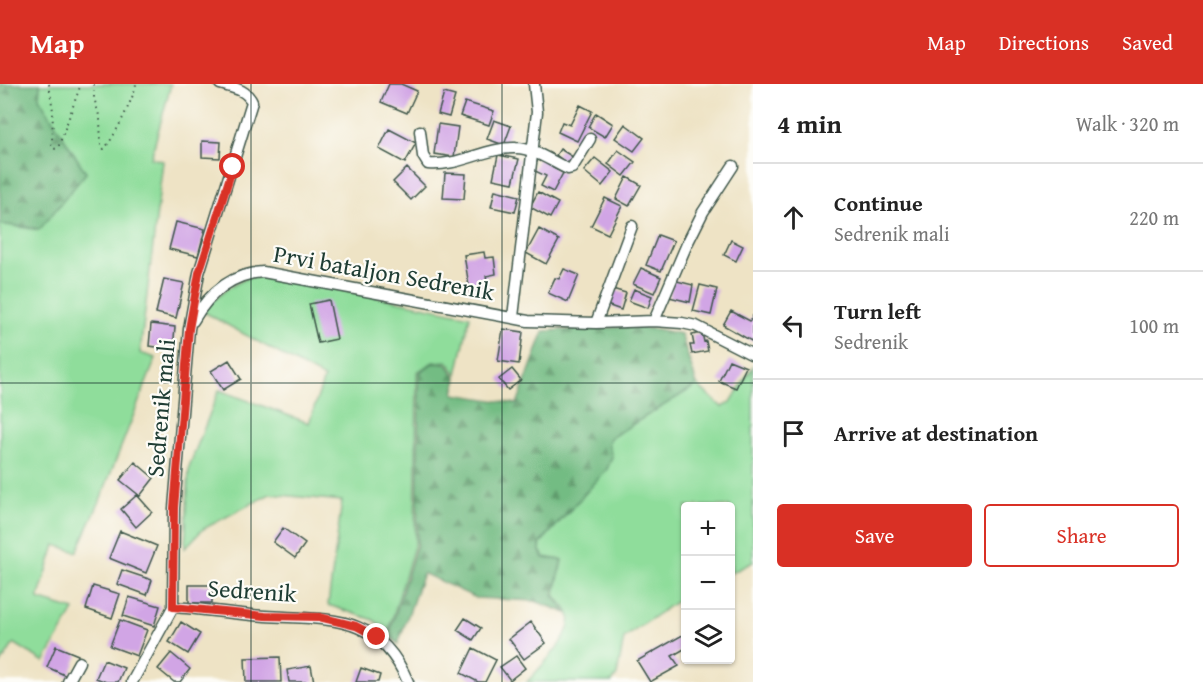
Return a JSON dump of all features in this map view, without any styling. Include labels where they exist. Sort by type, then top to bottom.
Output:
[{"type":"street","name":"Sedrenik mali","points":[[132,682],[173,607],[174,508],[189,329],[199,273],[252,102],[249,95],[243,91],[220,84]]},
{"type":"street","points":[[513,317],[537,112],[534,84]]},
{"type":"street","points":[[420,131],[423,156],[428,164],[438,165],[494,151],[517,148],[532,151],[568,169],[572,168],[590,140]]},
{"type":"street","points":[[654,321],[691,235],[733,166]]},
{"type":"street","points":[[596,323],[632,226]]},
{"type":"street","name":"Prvi bataljon Sedrenik","points":[[189,329],[203,303],[217,290],[234,278],[248,273],[263,272],[528,321],[596,323],[654,321],[696,326],[753,354]]},
{"type":"street","name":"Sedrenik","points":[[173,607],[265,616],[319,617],[356,626],[377,637],[390,649],[408,682]]},
{"type":"street","points":[[68,682],[79,662]]},
{"type":"path","points":[[49,84],[53,111],[52,144],[54,148],[58,148],[81,84]]},
{"type":"path","points":[[94,84],[100,146],[104,149],[130,101],[136,84]]},
{"type":"green space","points":[[0,84],[40,84],[39,98],[86,173],[40,229],[0,224]]},
{"type":"green space","points":[[40,84],[171,84],[151,158],[163,161],[140,353],[156,358],[99,503],[77,552],[55,545],[38,599],[74,610],[44,662],[14,643],[0,665],[0,224],[38,230],[86,173],[39,98]]},
{"type":"green space","points":[[249,277],[280,277],[470,316],[457,374],[447,361],[433,362],[417,372],[415,543],[388,633],[374,620],[328,605],[342,501],[270,494],[203,529],[185,548],[189,467],[219,390],[309,423],[324,378],[202,311],[228,288]]},
{"type":"green space","points":[[624,327],[656,329],[681,334],[697,385],[610,438],[608,444],[612,457],[607,469],[540,543],[543,558],[562,560],[553,595],[567,613],[535,601],[476,598],[423,573],[398,644],[389,635],[417,544],[419,373],[433,363],[446,363],[457,378],[454,394],[517,404],[544,331]]},
{"type":"green space","points":[[753,366],[753,562],[735,571],[735,502],[681,502],[681,598],[624,638],[617,675],[612,682],[527,682],[562,641],[569,622],[568,612],[555,595],[562,560],[544,557],[540,550],[541,543],[607,469],[612,457],[608,444],[610,438],[697,385],[722,407],[731,402]]},
{"type":"building","points":[[389,84],[401,84],[417,91],[407,113],[381,102]]},
{"type":"building","points":[[444,93],[455,96],[449,117],[438,114]]},
{"type":"building","points":[[465,102],[494,111],[489,125],[460,116]]},
{"type":"building","points":[[580,105],[592,111],[577,141],[558,132],[562,122],[570,125]]},
{"type":"building","points":[[596,113],[613,124],[605,137],[588,127]]},
{"type":"building","points":[[494,120],[511,126],[504,145],[487,139]]},
{"type":"building","points":[[438,124],[458,127],[454,157],[434,154]]},
{"type":"building","points":[[625,124],[644,138],[634,151],[615,138]]},
{"type":"building","points":[[389,129],[416,143],[405,163],[379,149]]},
{"type":"building","points":[[202,141],[221,142],[220,158],[202,157]]},
{"type":"building","points":[[560,149],[573,157],[568,164],[556,155]]},
{"type":"building","points":[[618,150],[635,162],[624,176],[608,164]]},
{"type":"building","points":[[498,155],[519,159],[513,183],[493,179]]},
{"type":"building","points":[[540,156],[555,163],[553,168],[563,173],[553,192],[541,186],[546,176],[533,170]]},
{"type":"building","points":[[595,158],[613,172],[602,186],[584,171]]},
{"type":"building","points":[[407,168],[425,186],[411,200],[393,182]]},
{"type":"building","points":[[445,173],[466,174],[464,199],[443,198]]},
{"type":"building","points":[[627,177],[641,185],[629,206],[616,199]]},
{"type":"building","points":[[495,190],[519,196],[515,212],[491,207]]},
{"type":"building","points":[[538,192],[558,203],[550,218],[530,207]]},
{"type":"building","points":[[605,198],[622,206],[608,234],[591,226]]},
{"type":"building","points":[[176,222],[205,229],[198,256],[169,249]]},
{"type":"building","points":[[539,229],[559,240],[546,264],[526,253]]},
{"type":"building","points":[[658,235],[674,241],[661,271],[646,265]]},
{"type":"building","points":[[731,240],[743,246],[736,261],[724,255]]},
{"type":"building","points":[[484,252],[485,258],[494,257],[496,274],[486,276],[488,289],[470,292],[464,255]]},
{"type":"building","points":[[641,268],[661,277],[654,293],[633,284]]},
{"type":"building","points":[[564,269],[579,275],[568,302],[548,293],[555,278],[559,279]]},
{"type":"building","points":[[164,279],[184,283],[176,318],[156,313]]},
{"type":"building","points":[[673,280],[693,285],[690,302],[669,297]]},
{"type":"building","points":[[700,285],[717,289],[711,315],[693,311]]},
{"type":"building","points":[[609,288],[626,293],[621,310],[604,304]]},
{"type":"building","points":[[634,289],[652,296],[648,308],[629,301]]},
{"type":"building","points":[[329,300],[337,339],[318,343],[309,304]]},
{"type":"building","points":[[731,311],[750,321],[753,315],[753,342],[723,325]]},
{"type":"building","points":[[151,324],[175,327],[173,349],[149,346]]},
{"type":"building","points":[[503,329],[523,332],[519,364],[498,361]]},
{"type":"building","points":[[702,333],[708,351],[692,354],[690,345],[694,345],[692,335]]},
{"type":"building","points":[[229,360],[241,379],[223,390],[211,371]]},
{"type":"building","points":[[729,360],[746,367],[736,388],[719,381]]},
{"type":"building","points":[[512,369],[521,380],[508,390],[499,379]]},
{"type":"building","points":[[135,462],[154,478],[140,496],[120,480]]},
{"type":"building","points":[[137,495],[152,512],[136,527],[121,509]]},
{"type":"building","points":[[283,528],[305,544],[295,558],[273,542]]},
{"type":"building","points":[[120,531],[157,546],[146,573],[109,558]]},
{"type":"building","points":[[122,570],[152,580],[147,595],[117,584]]},
{"type":"building","points":[[189,585],[212,585],[212,603],[189,603]]},
{"type":"building","points":[[93,586],[120,594],[112,618],[86,609]]},
{"type":"building","points":[[129,597],[160,606],[154,626],[123,616]]},
{"type":"building","points":[[465,618],[481,628],[473,640],[457,630]]},
{"type":"building","points":[[120,620],[147,630],[137,656],[110,646]]},
{"type":"building","points":[[181,622],[200,634],[188,654],[169,642]]},
{"type":"building","points":[[531,622],[546,643],[524,659],[509,639]]},
{"type":"building","points":[[681,636],[681,651],[672,656],[679,666],[650,682],[637,661]]},
{"type":"building","points":[[56,646],[78,655],[69,677],[47,667]]},
{"type":"building","points":[[473,648],[496,660],[485,682],[478,682],[461,673]]},
{"type":"building","points":[[171,653],[190,669],[180,682],[174,682],[158,669]]},
{"type":"building","points":[[516,656],[525,668],[510,680],[500,667]]},
{"type":"building","points":[[280,657],[281,682],[246,682],[245,658]]},
{"type":"building","points":[[104,660],[124,668],[118,682],[106,682],[96,678]]},
{"type":"building","points":[[311,666],[314,682],[289,682],[287,670]]},
{"type":"building","points":[[361,668],[380,675],[378,682],[356,682]]},
{"type":"route","points":[[233,167],[199,273],[189,329],[174,508],[173,607],[265,616],[319,617],[356,626],[377,637]]}]
